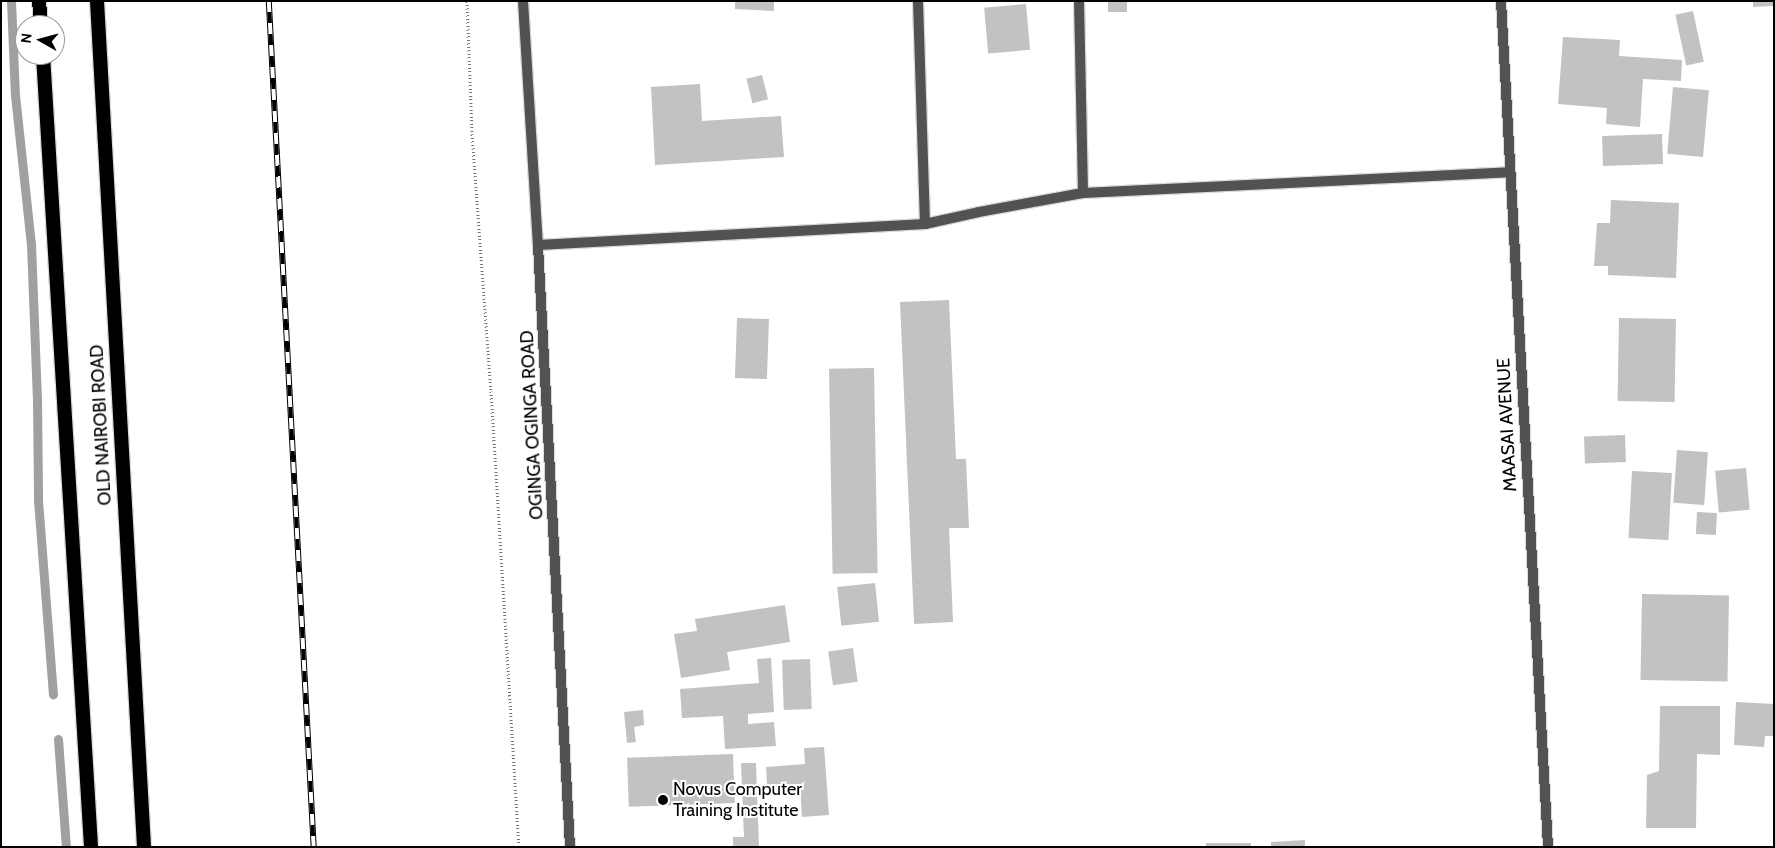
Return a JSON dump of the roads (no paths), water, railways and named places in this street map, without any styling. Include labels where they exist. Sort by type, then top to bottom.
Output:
[{"type":"highway","points":[[39,1],[40,15]]},
{"type":"highway","name":"OLD NAIROBI ROAD","points":[[97,1],[144,847]]},
{"type":"highway","name":"OLD NAIROBI ROAD","points":[[43,65],[92,847]]},
{"type":"street","name":"OGINGA OGINGA ROAD","points":[[523,1],[570,847]]},
{"type":"street","points":[[918,1],[925,224]]},
{"type":"street","points":[[1079,1],[1083,193]]},
{"type":"street","name":"MAASAI AVENUE","points":[[1501,1],[1548,847]]},
{"type":"street","points":[[538,245],[925,224],[1083,193],[1509,172]]},
{"type":"waterway","points":[[11,1],[15,95],[31,244],[37,398],[38,500],[53,694]]},
{"type":"waterway","points":[[58,739],[66,847]]},
{"type":"railway","points":[[269,1],[314,847]]},
{"type":"place","name":"Novus Computer Training Institute","points":[[663,800]]}]
